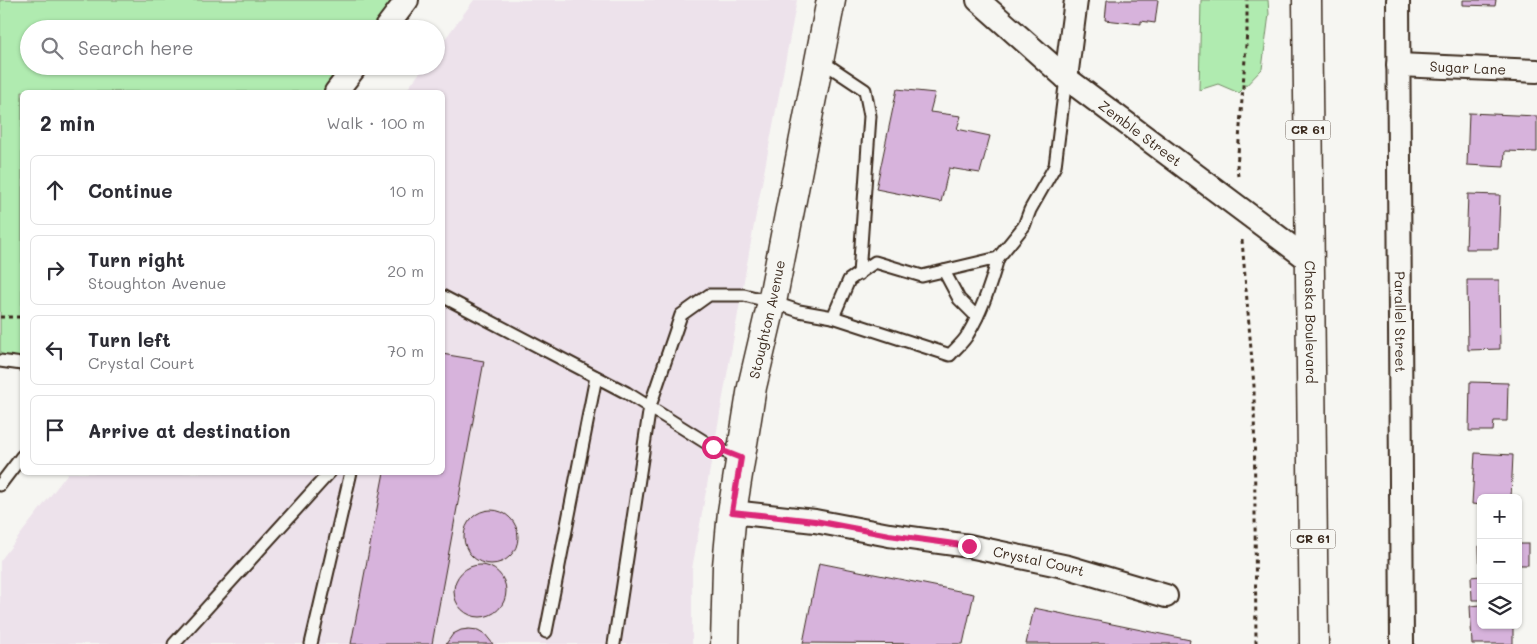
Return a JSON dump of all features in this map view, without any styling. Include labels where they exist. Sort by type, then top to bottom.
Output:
[{"type":"street","points":[[392,20],[407,0]]},
{"type":"street","name":"Stoughton Avenue","points":[[725,644],[727,566],[732,512],[752,387],[772,302],[831,0]]},
{"type":"street","name":"Zemble Street","points":[[978,0],[1066,78],[1309,260]]},
{"type":"street","points":[[1066,78],[1076,0]]},
{"type":"street","name":"Chaska Boulevard","points":[[1307,0],[1314,644]]},
{"type":"street","name":"Parallel Street","points":[[1398,0],[1402,644]]},
{"type":"street","name":"Sugar Lane","points":[[1398,65],[1537,71]]},
{"type":"street","points":[[338,90],[349,75]]},
{"type":"street","name":"Crystal Court","points":[[732,512],[815,521],[889,535],[969,546],[1068,567],[1166,596]]},
{"type":"lane","points":[[819,60],[865,90],[870,116],[859,274]]},
{"type":"lane","points":[[614,644],[650,406],[681,315],[709,295],[744,295],[799,311],[834,317],[950,355],[967,336],[990,285],[998,258],[1024,226],[1030,210],[1055,166],[1066,78]]},
{"type":"lane","points":[[834,317],[849,280],[875,262],[922,276],[998,258]]},
{"type":"lane","points":[[944,271],[959,299],[977,317]]},
{"type":"lane","points":[[445,298],[650,406],[713,447],[741,458]]},
{"type":"lane","points":[[0,361],[20,364]]},
{"type":"lane","points":[[546,632],[596,377]]},
{"type":"lane","points":[[0,485],[20,459]]},
{"type":"lane","points":[[174,644],[327,475]]},
{"type":"lane","points":[[311,644],[350,475]]},
{"type":"path","points":[[1247,0],[1247,31],[1237,168],[1254,386],[1256,644]]},
{"type":"path","points":[[0,317],[20,317]]},
{"type":"shaded area","points":[[474,0],[797,0],[692,569],[692,644],[0,644],[0,561],[66,475],[445,475],[445,90],[407,90],[418,75],[445,75],[445,39]]},
{"type":"green space","points":[[0,0],[398,0],[382,20],[20,20],[20,75],[338,75],[326,90],[20,90],[20,364],[0,366]]},
{"type":"green space","points":[[1201,0],[1268,0],[1269,14],[1262,69],[1239,93],[1218,84],[1199,90]]},
{"type":"building","points":[[1107,0],[1158,0],[1155,23],[1141,21],[1141,24],[1105,20]]},
{"type":"building","points":[[1463,0],[1496,0],[1495,6],[1463,5]]},
{"type":"building","points":[[897,89],[935,93],[930,112],[961,116],[957,129],[990,136],[980,173],[949,168],[941,202],[876,189]]},
{"type":"building","points":[[1469,113],[1537,116],[1537,152],[1505,151],[1504,167],[1467,165]]},
{"type":"building","points":[[1468,194],[1500,195],[1498,249],[1466,249]]},
{"type":"building","points":[[1467,280],[1499,280],[1500,349],[1468,350]]},
{"type":"building","points":[[445,354],[484,361],[432,644],[351,644],[383,475],[445,475]]},
{"type":"building","points":[[1470,382],[1508,383],[1507,421],[1494,421],[1493,431],[1469,431]]},
{"type":"building","points":[[1475,453],[1513,455],[1511,494],[1477,494],[1477,505],[1472,504]]},
{"type":"building","points":[[486,510],[496,510],[506,514],[514,522],[518,537],[514,552],[506,560],[496,564],[486,564],[476,560],[468,552],[464,542],[464,532],[468,522],[476,514]]},
{"type":"building","points":[[1522,544],[1528,544],[1528,565],[1522,565]]},
{"type":"building","points":[[819,563],[974,594],[963,644],[803,643]]},
{"type":"building","points":[[475,565],[485,565],[499,572],[506,586],[506,596],[499,610],[485,617],[475,617],[465,613],[458,606],[454,596],[454,586],[458,576],[465,569]]},
{"type":"building","points":[[1477,576],[1477,600],[1472,600],[1471,577]]},
{"type":"building","points":[[1477,605],[1477,629],[1513,629],[1513,644],[1472,644],[1470,606]]},
{"type":"building","points":[[1034,608],[1190,640],[1189,644],[1026,644]]},
{"type":"building","points":[[469,629],[478,630],[485,634],[493,644],[446,644],[453,634]]},
{"type":"route","points":[[713,447],[741,458],[732,512],[815,521],[889,535],[969,546]]}]
